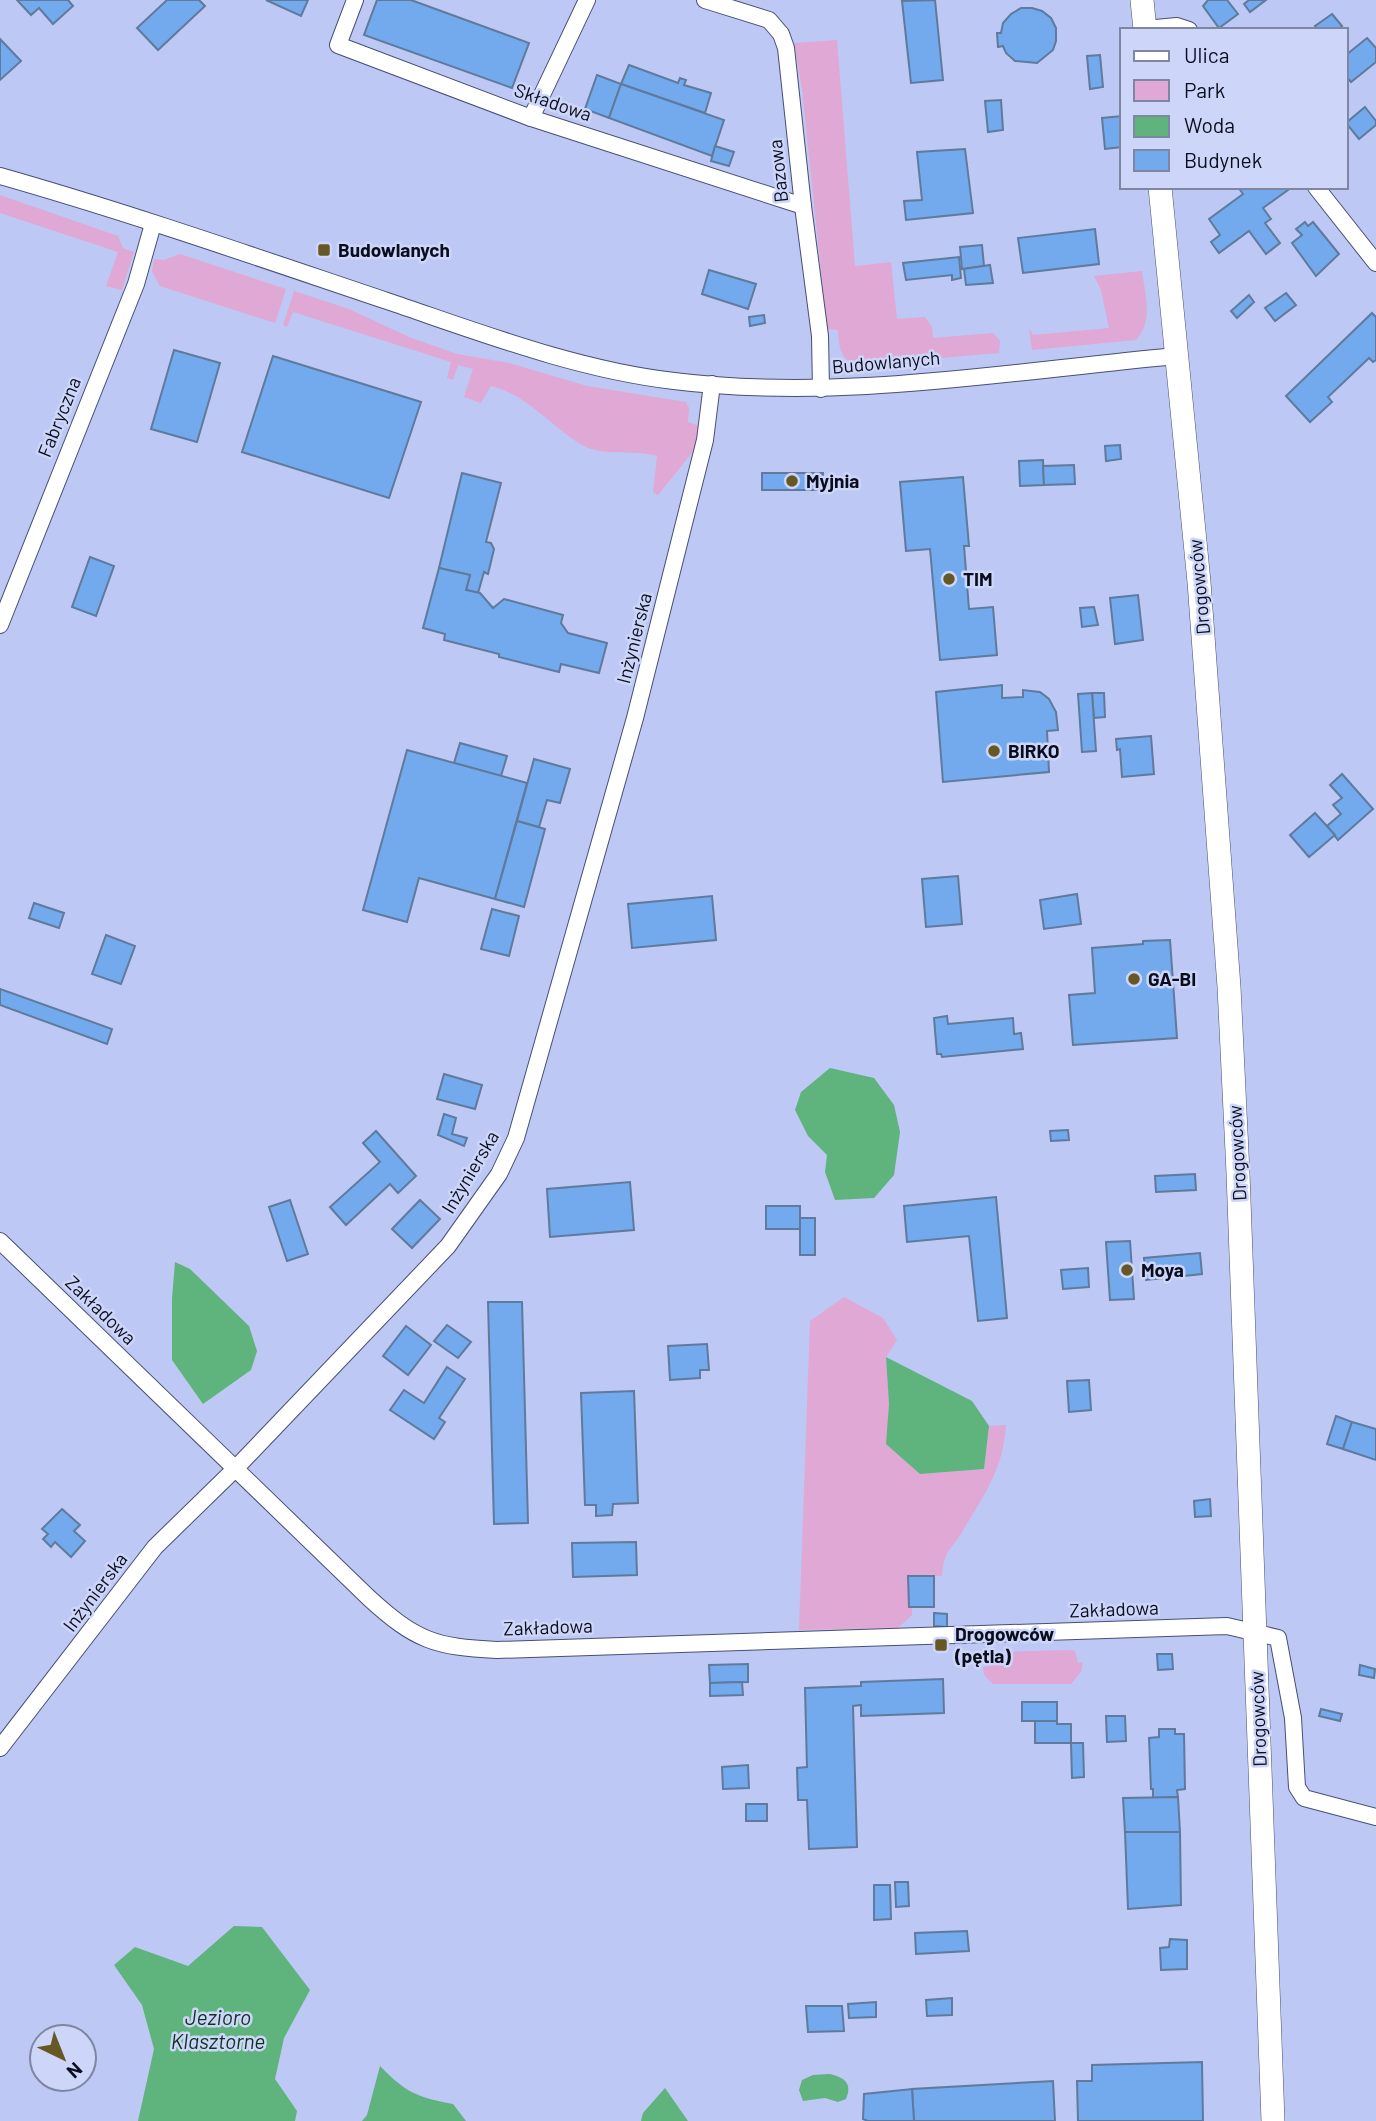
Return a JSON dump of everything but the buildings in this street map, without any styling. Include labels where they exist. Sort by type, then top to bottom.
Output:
[{"type":"main road","points":[[1142,0],[1145,28]]},
{"type":"main road","name":"Drogowców","points":[[1160,189],[1199,582],[1229,988],[1273,2121]]},
{"type":"street","name":"Składowa","points":[[355,0],[338,45],[531,118],[803,206]]},
{"type":"street","points":[[531,118],[587,0]]},
{"type":"street","name":"Bazowa","points":[[705,0],[769,20],[781,34],[786,48],[820,336],[821,389]]},
{"type":"street","points":[[1156,28],[1183,28]]},
{"type":"street","name":"Budowlanych","points":[[0,176],[83,200],[575,361],[644,377],[712,384],[821,389],[1177,356]]},
{"type":"street","points":[[1318,189],[1376,263]]},
{"type":"street","name":"Fabryczna","points":[[0,625],[136,284],[153,224]]},
{"type":"street","name":"Inżynierska","points":[[0,1748],[155,1547],[235,1469],[449,1245],[499,1174],[516,1138],[641,693],[705,440],[712,384]]},
{"type":"street","name":"Zakładowa","points":[[0,1241],[396,1622],[420,1637],[442,1644],[463,1648],[538,1648],[1227,1626],[1255,1633]]},
{"type":"street","points":[[1255,1633],[1278,1638],[1293,1718],[1297,1787],[1300,1794],[1304,1798],[1376,1817]]},
{"type":"green space","points":[[837,40],[855,266],[891,262],[897,319],[925,317],[932,327],[933,338],[993,333],[1000,341],[999,353],[857,365],[844,356],[838,330],[827,329],[802,89],[794,43]]},
{"type":"green space","points":[[0,195],[118,236],[123,248],[134,252],[122,290],[106,286],[118,252],[0,213]]},
{"type":"green space","points":[[180,254],[286,289],[275,323],[160,286],[152,271],[154,259],[164,260]]},
{"type":"green space","points":[[1142,271],[1147,316],[1142,333],[1136,340],[1032,350],[1029,328],[1033,335],[1109,328],[1101,290],[1094,276]]},
{"type":"green space","points":[[294,291],[349,309],[409,337],[457,354],[509,363],[587,386],[686,402],[689,408],[688,422],[699,426],[696,446],[658,495],[653,492],[657,456],[590,449],[571,438],[516,396],[491,386],[481,403],[464,397],[473,369],[458,365],[453,380],[447,378],[451,362],[293,312],[287,327],[283,325]]},
{"type":"green space","points":[[844,1297],[883,1318],[897,1340],[886,1357],[889,1404],[887,1444],[920,1474],[984,1469],[989,1426],[1006,1425],[1004,1441],[997,1469],[978,1506],[946,1556],[942,1576],[908,1576],[908,1607],[912,1607],[912,1615],[898,1628],[799,1630],[810,1321]]},
{"type":"green space","points":[[1075,1651],[1078,1663],[1083,1662],[1081,1672],[1071,1684],[993,1684],[984,1675],[983,1667],[989,1666],[996,1652]]},
{"type":"water","points":[[830,1068],[874,1078],[894,1105],[900,1132],[894,1175],[874,1198],[835,1200],[825,1172],[827,1155],[808,1136],[795,1110],[801,1092]]},
{"type":"water","points":[[175,1262],[190,1269],[249,1326],[257,1351],[251,1370],[203,1404],[172,1360]]},
{"type":"water","points":[[886,1357],[972,1401],[989,1426],[984,1469],[920,1474],[886,1444],[889,1404]]},
{"type":"water","name":"Jezioro Klasztorne","points":[[234,1926],[262,1927],[310,1990],[284,2038],[275,2079],[297,2111],[295,2121],[138,2121],[154,2049],[142,2005],[114,1965],[135,1947],[188,1966]]},
{"type":"water","points":[[380,2066],[413,2092],[453,2104],[466,2121],[362,2121],[367,2115]]},
{"type":"water","points":[[829,2074],[846,2082],[846,2099],[838,2102],[825,2098],[803,2101],[799,2090],[802,2080],[813,2075]]},
{"type":"water","points":[[665,2088],[688,2121],[641,2121],[643,2113]]},
{"type":"place","name":"Budowlanych","points":[[324,250]]},
{"type":"place","name":"Myjnia","points":[[792,481]]},
{"type":"place","name":"TIM","points":[[949,579]]},
{"type":"place","name":"BIRKO","points":[[994,751]]},
{"type":"place","name":"GA-BI","points":[[1134,979]]},
{"type":"place","name":"Moya","points":[[1127,1270]]},
{"type":"place","name":"Drogowców (pętla)","points":[[941,1645]]}]
